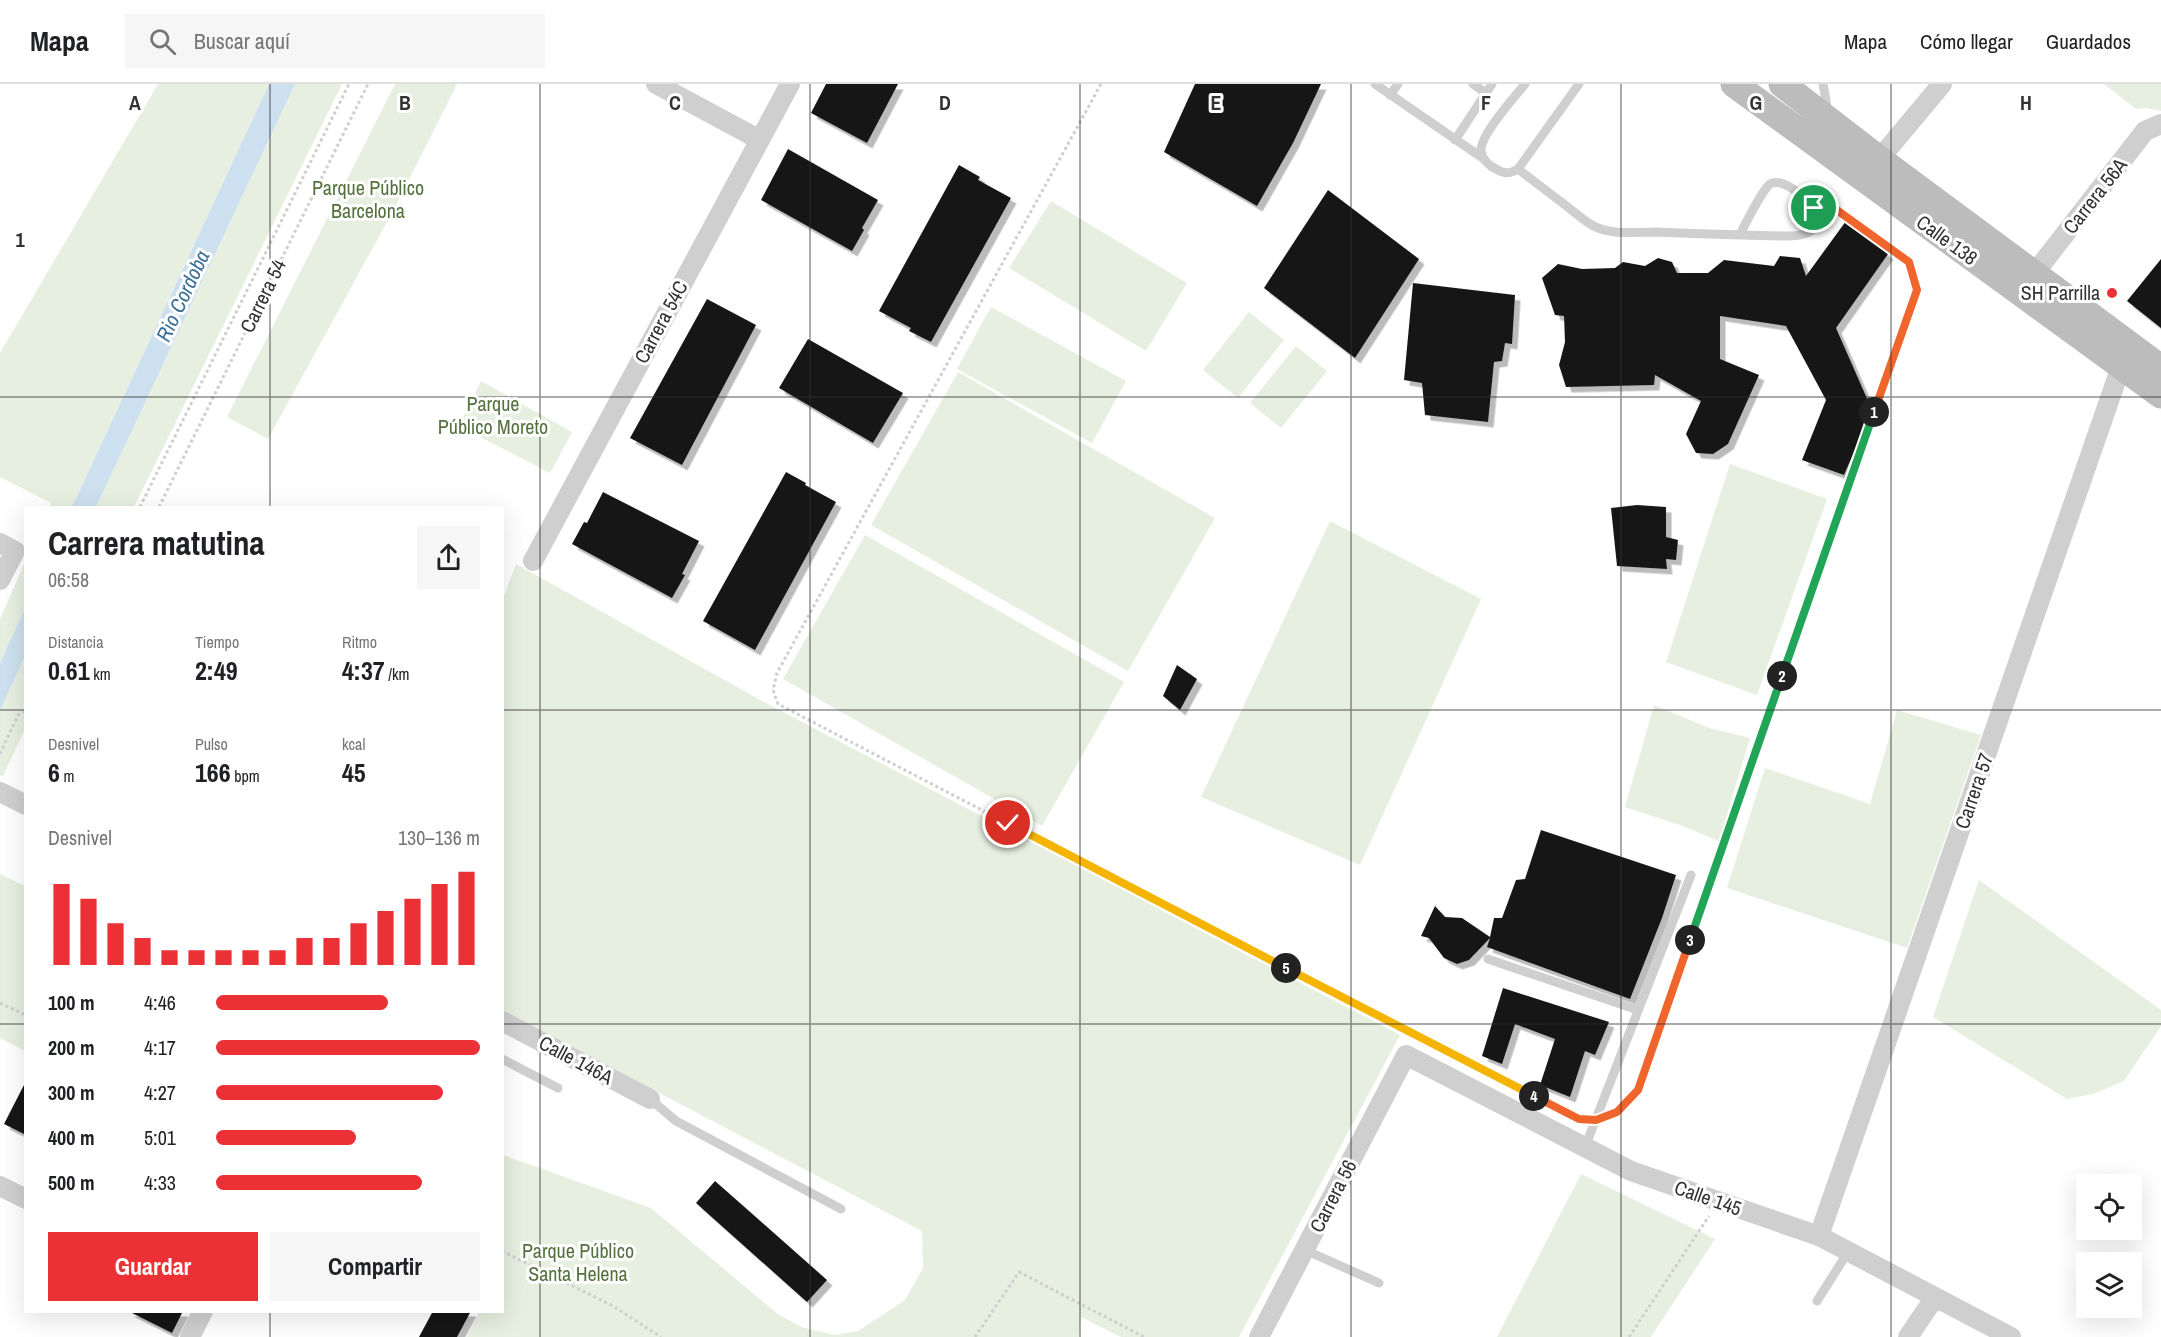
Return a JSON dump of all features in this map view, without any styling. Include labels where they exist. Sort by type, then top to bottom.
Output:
[{"type":"main road","name":"Calle 138","points":[[1734,84],[2034,274],[2124,356],[2161,395]]},
{"type":"main road","name":"Calle 138","points":[[1782,84],[1830,120],[1871,169],[2124,356],[2161,368]]},
{"type":"street","points":[[656,84],[760,140]]},
{"type":"street","name":"Carrera 54C","points":[[533,561],[790,84]]},
{"type":"street","points":[[1871,169],[1942,84]]},
{"type":"street","name":"Carrera 56A","points":[[2034,274],[2145,131],[2161,124]]},
{"type":"street","name":"Carrera 57","points":[[1819,1236],[2124,356]]},
{"type":"street","points":[[0,580],[8,547]]},
{"type":"street","points":[[0,792],[24,804]]},
{"type":"street","name":"Calle 146A","points":[[504,1022],[650,1099]]},
{"type":"street","name":"Calle 145","points":[[1406,1055],[1631,1171],[1819,1236],[2011,1337]]},
{"type":"street","name":"Carrera 56","points":[[1260,1337],[1406,1055]]},
{"type":"street","points":[[0,1186],[24,1198]]},
{"type":"street","points":[[1908,1337],[1935,1297]]},
{"type":"street","points":[[190,1337],[202,1313]]},
{"type":"lane","points":[[1375,84],[1501,172],[1511,173],[1518,169],[1579,84]]},
{"type":"lane","points":[[1390,95],[1398,84]]},
{"type":"lane","points":[[1473,84],[1486,93]]},
{"type":"lane","points":[[1455,140],[1492,84]]},
{"type":"lane","points":[[1484,159],[1481,151],[1484,139],[1525,84]]},
{"type":"lane","points":[[1823,84],[1830,120]]},
{"type":"lane","points":[[1518,169],[1590,224],[1605,230],[1740,235],[1803,235],[1813,228],[1816,213],[1811,204],[1785,183],[1774,183],[1766,188],[1740,235]]},
{"type":"lane","points":[[1585,1147],[1690,875]]},
{"type":"lane","points":[[1488,959],[1638,1010]]},
{"type":"lane","points":[[504,1060],[558,1088]]},
{"type":"lane","points":[[650,1099],[676,1121],[841,1209]]},
{"type":"lane","points":[[1305,1250],[1379,1283]]},
{"type":"lane","points":[[1817,1301],[1848,1252]]},
{"type":"path","points":[[140,506],[349,84]]},
{"type":"path","name":"Carrera 54","points":[[159,506],[368,84]]},
{"type":"path","points":[[1101,84],[777,673],[773,690],[778,704],[1579,1119],[1596,1120],[1617,1112],[1638,1090],[1917,290],[1909,262],[1834,208],[1811,204]]},
{"type":"path","points":[[0,754],[18,715],[24,712]]},
{"type":"path","points":[[0,1003],[24,1014]]},
{"type":"path","points":[[1629,1337],[1719,1202]]},
{"type":"path","points":[[504,1252],[613,1306],[661,1337]]},
{"type":"path","points":[[975,1337],[1018,1272],[1144,1337]]},
{"type":"green space","points":[[158,84],[269,84],[72,506],[50,506],[51,503],[0,477],[0,353]]},
{"type":"green space","points":[[295,84],[342,84],[134,506],[96,506]]},
{"type":"green space","name":"Parque Público Barcelona","points":[[395,84],[457,84],[393,211],[268,439],[227,417]]},
{"type":"green space","points":[[2104,84],[2161,84],[2161,111],[2147,108],[2136,109]]},
{"type":"green space","points":[[1051,201],[1187,283],[1146,351],[1009,268]]},
{"type":"green space","points":[[991,307],[1126,381],[1092,443],[957,369]]},
{"type":"green space","points":[[1249,312],[1284,340],[1238,398],[1203,370]]},
{"type":"green space","points":[[1296,346],[1327,371],[1281,428],[1250,403]]},
{"type":"green space","points":[[958,372],[1215,518],[1128,671],[871,525]]},
{"type":"green space","name":"Parque Público Moreto","points":[[481,381],[572,432],[550,473],[459,426]]},
{"type":"green space","points":[[1730,464],[1827,499],[1757,695],[1666,662]]},
{"type":"green space","points":[[1330,521],[1481,599],[1360,865],[1201,797]]},
{"type":"green space","points":[[865,535],[1124,682],[1042,826],[783,679]]},
{"type":"green space","points":[[24,564],[24,610],[0,663],[0,619]]},
{"type":"green space","name":"Parque Público Santa Helena","points":[[516,564],[766,703],[1400,1035],[1239,1337],[1121,1337],[1081,1317],[1079,1337],[467,1337],[479,1313],[504,1313],[504,1155],[651,1208],[779,1315],[804,1328],[835,1335],[858,1331],[905,1300],[923,1268],[922,1231],[504,1012],[504,596]]},
{"type":"green space","points":[[24,658],[24,731],[3,776],[0,775],[0,711]]},
{"type":"green space","points":[[1654,705],[1709,728],[1750,738],[1719,841],[1625,807]]},
{"type":"green space","points":[[1897,710],[1981,735],[1907,948],[1727,888],[1765,768],[1870,804]]},
{"type":"green space","points":[[0,874],[24,886],[24,1050],[0,1038]]},
{"type":"green space","points":[[1979,880],[2161,1010],[2161,1026],[2124,1081],[2093,1094],[2067,1099],[1933,1017]]},
{"type":"green space","points":[[1581,1174],[1715,1239],[1651,1337],[1497,1337]]},
{"type":"water","name":"Rio Cordoba","points":[[269,84],[295,84],[96,506],[72,506]]},
{"type":"water","points":[[24,610],[24,658],[0,711],[0,663]]},
{"type":"building","points":[[826,84],[898,84],[867,143],[811,113]]},
{"type":"building","points":[[1195,84],[1321,84],[1293,143],[1257,206],[1164,152]]},
{"type":"building","points":[[788,149],[878,200],[852,251],[761,200]]},
{"type":"building","points":[[959,165],[980,177],[978,180],[1011,198],[931,342],[909,331],[911,328],[879,311]]},
{"type":"building","points":[[1328,190],[1419,259],[1355,358],[1264,288]]},
{"type":"building","points":[[1846,221],[1888,254],[1836,328],[1872,410],[1844,475],[1802,460],[1826,400],[1786,326],[1720,316],[1720,359],[1759,375],[1728,444],[1713,454],[1696,453],[1686,434],[1701,401],[1655,375],[1654,385],[1566,387],[1559,365],[1565,342],[1564,316],[1555,315],[1542,278],[1558,264],[1582,269],[1615,268],[1623,262],[1645,266],[1658,258],[1672,262],[1677,273],[1708,273],[1724,260],[1774,266],[1780,256],[1800,258],[1806,276]]},
{"type":"building","points":[[2161,259],[2161,328],[2127,301]]},
{"type":"building","points":[[1413,283],[1515,295],[1512,344],[1505,343],[1502,361],[1494,362],[1488,422],[1425,415],[1422,383],[1404,380]]},
{"type":"building","points":[[707,299],[756,325],[682,465],[630,438]]},
{"type":"building","points":[[808,339],[903,393],[873,443],[779,388]]},
{"type":"building","points":[[786,472],[836,502],[755,650],[703,621]]},
{"type":"building","points":[[603,492],[699,541],[682,574],[685,575],[672,598],[572,544],[584,522],[587,523]]},
{"type":"building","points":[[1637,505],[1666,507],[1666,537],[1678,540],[1676,560],[1666,559],[1667,569],[1617,566],[1611,508]]},
{"type":"building","points":[[1177,665],[1197,679],[1180,710],[1163,696]]},
{"type":"building","points":[[1541,830],[1676,875],[1662,918],[1630,999],[1487,947],[1490,938],[1469,960],[1457,964],[1444,958],[1429,938],[1421,936],[1435,906],[1445,917],[1462,918],[1490,937],[1494,918],[1502,918],[1516,880],[1525,879]]},
{"type":"building","points":[[1503,988],[1609,1022],[1595,1055],[1585,1051],[1570,1097],[1540,1085],[1555,1039],[1515,1024],[1502,1064],[1482,1056]]},
{"type":"building","points":[[24,1085],[24,1134],[4,1124]]},
{"type":"building","points":[[715,1181],[827,1280],[807,1302],[696,1203]]},
{"type":"building","points":[[132,1313],[182,1313],[172,1333]]},
{"type":"building","points":[[432,1313],[470,1313],[457,1337],[419,1337]]},
{"type":"place","name":"SH Parrilla","points":[[2112,293]]},
{"type":"route","points":[[1008,823],[1579,1119],[1596,1120],[1617,1112],[1638,1090],[1917,290],[1909,262],[1834,208],[1811,204],[1814,208]]}]
